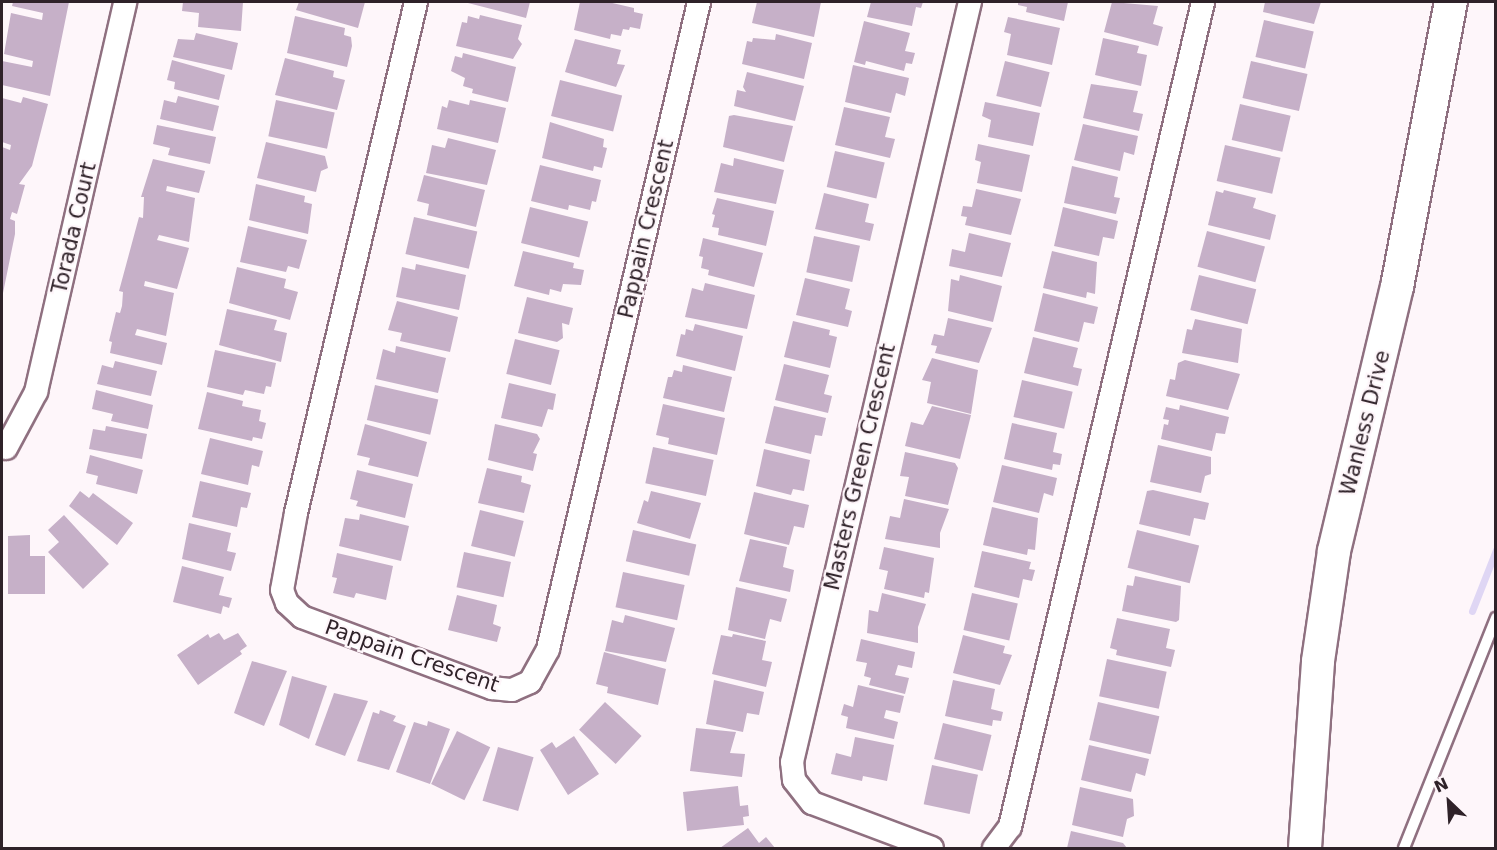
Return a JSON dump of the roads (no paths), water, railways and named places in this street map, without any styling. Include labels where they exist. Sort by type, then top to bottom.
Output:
[{"type":"main road","name":"Wanless Drive","points":[[1305,849],[1318,661],[1334,551],[1397,287],[1451,2]]},
{"type":"street","name":"Torada Court","points":[[4,449],[36,392],[125,2]]},
{"type":"street","name":"Pappain Crescent","points":[[416,2],[296,513],[282,590],[287,603],[302,617],[492,688],[512,690],[530,682],[548,649],[699,2]]},
{"type":"street","name":"Masters Green Crescent","points":[[932,849],[812,803],[794,780],[792,762],[970,2]]},
{"type":"street","points":[[994,849],[1010,827],[1203,2]]},
{"type":"lane","points":[[1406,848],[1496,618]]},
{"type":"waterway","points":[[1472,611],[1496,550]]}]
